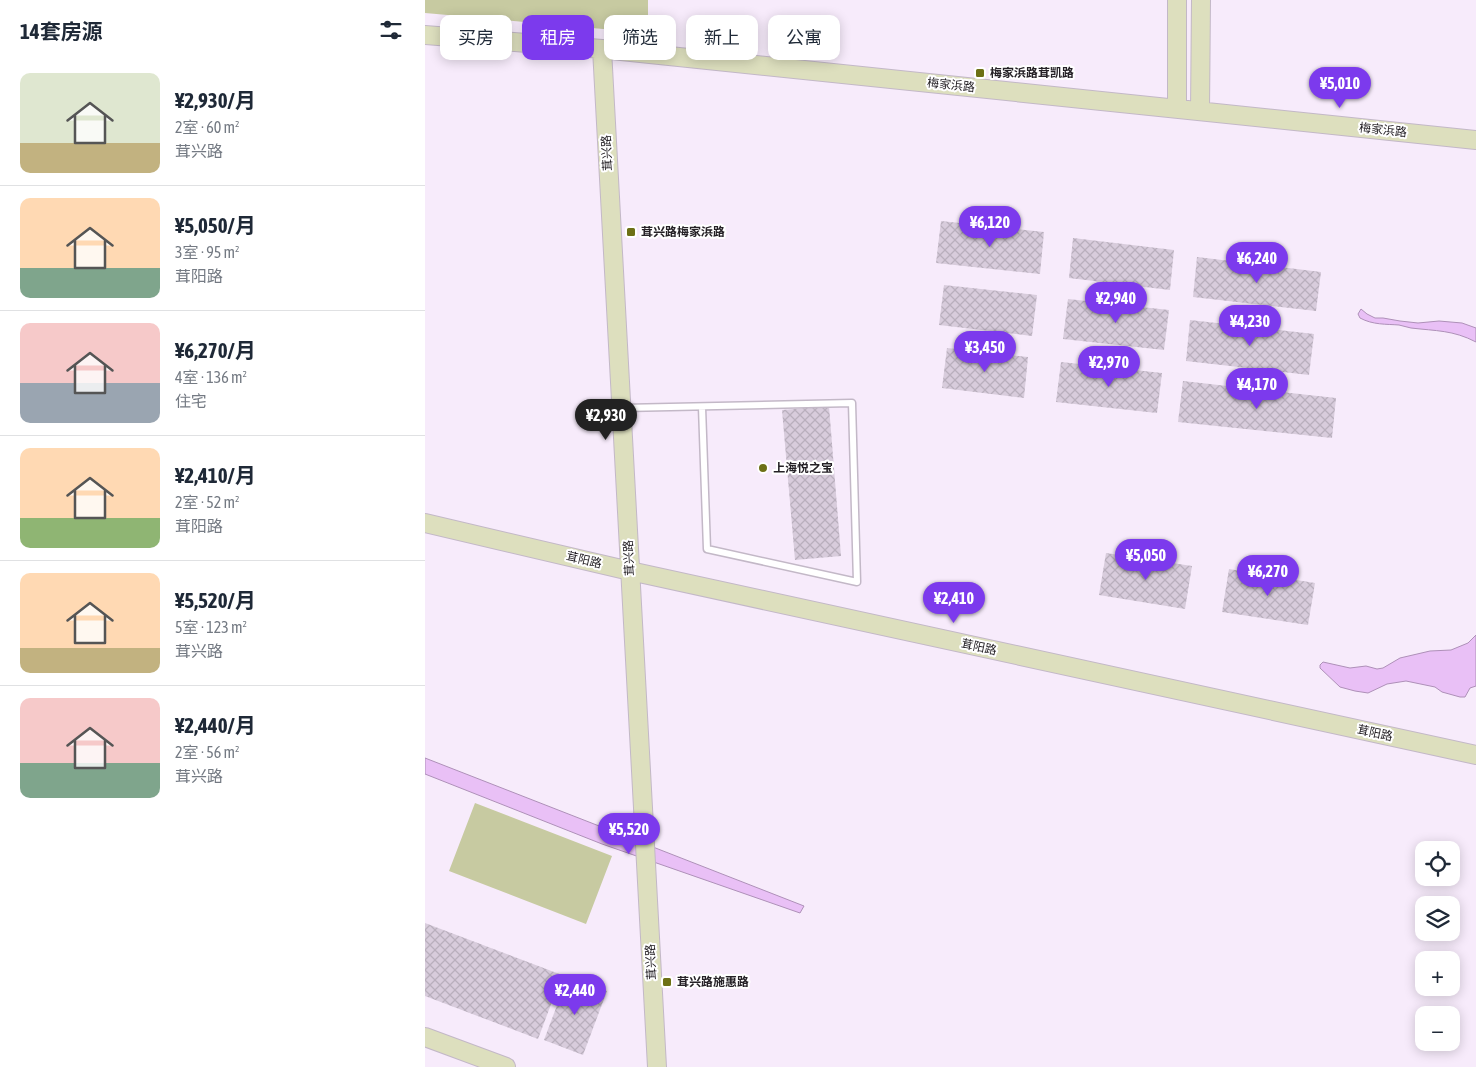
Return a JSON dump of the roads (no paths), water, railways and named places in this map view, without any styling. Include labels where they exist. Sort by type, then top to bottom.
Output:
[{"type":"main road","points":[[1177,0],[1177,109]]},
{"type":"main road","points":[[1200,111],[1201,0]]},
{"type":"main road","name":"梅家浜路","points":[[425,35],[602,48],[1476,140]]},
{"type":"main road","name":"茸兴路","points":[[602,48],[657,1067]]},
{"type":"main road","name":"茸阳路","points":[[425,523],[630,570],[1476,755]]},
{"type":"main road","points":[[425,1037],[506,1067]]},
{"type":"lane","points":[[621,408],[852,403],[857,582],[707,548],[702,407]]},
{"type":"place","name":"梅家浜路茸凯路","points":[[980,73]]},
{"type":"place","name":"茸兴路梅家浜路","points":[[631,232]]},
{"type":"place","name":"上海悦之宝","points":[[763,468]]},
{"type":"place","name":"茸兴路施惠路","points":[[667,982]]}]
